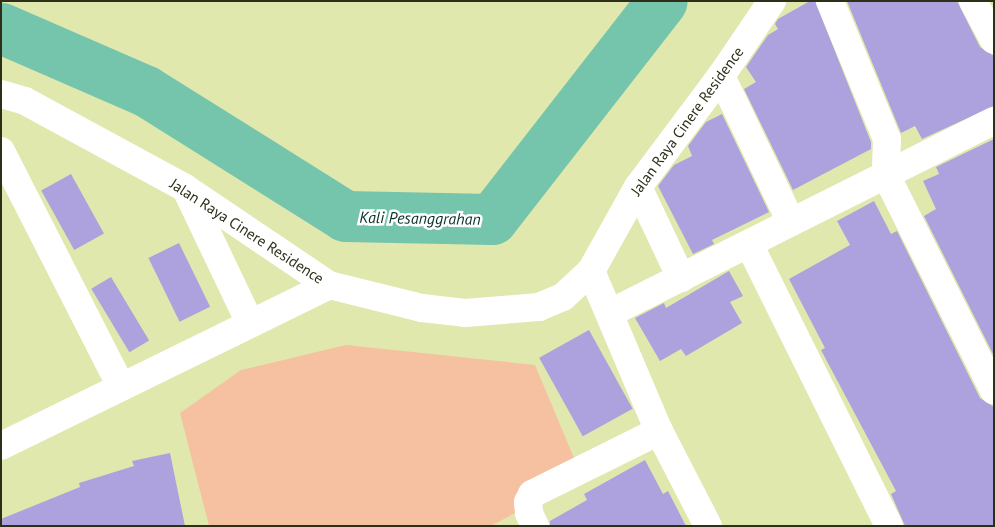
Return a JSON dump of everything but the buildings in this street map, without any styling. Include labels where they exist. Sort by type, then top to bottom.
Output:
[{"type":"street","name":"Jalan Raya Cinere Residence","points":[[1,94],[25,101],[185,188],[329,285],[422,308],[465,313],[538,307],[563,297],[591,271],[638,187],[722,76],[772,1]]},
{"type":"street","points":[[830,1],[887,139],[886,175],[994,391]]},
{"type":"street","points":[[973,1],[994,40]]},
{"type":"street","points":[[722,76],[791,222]]},
{"type":"street","points":[[610,313],[994,121]]},
{"type":"street","points":[[1,150],[121,387]]},
{"type":"street","points":[[638,187],[681,278]]},
{"type":"street","points":[[185,188],[250,323]]},
{"type":"street","points":[[749,244],[889,526]]},
{"type":"street","points":[[591,271],[659,431],[708,526]]},
{"type":"street","points":[[1,446],[329,285]]},
{"type":"street","points":[[535,526],[528,513],[528,502],[532,494],[659,431]]},
{"type":"shaded area","points":[[346,345],[535,365],[582,477],[491,526],[209,526],[180,413],[241,370]]},
{"type":"waterway","name":"Kali Pesanggrahan","points":[[1,28],[146,91],[345,216],[492,219],[662,1]]}]
